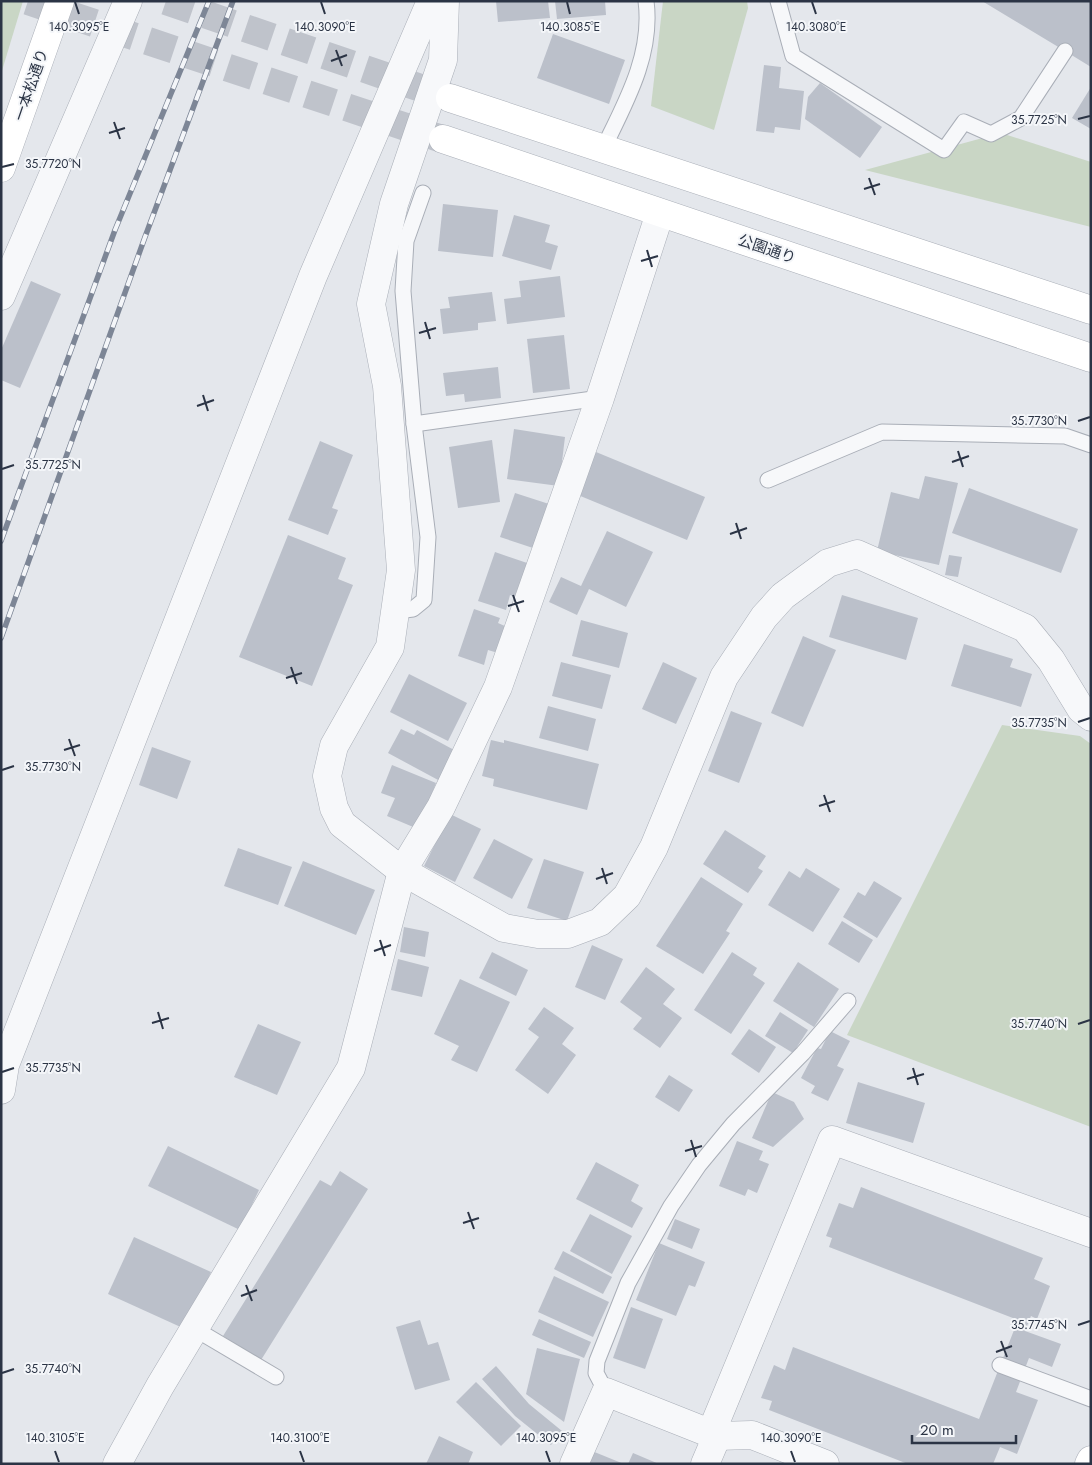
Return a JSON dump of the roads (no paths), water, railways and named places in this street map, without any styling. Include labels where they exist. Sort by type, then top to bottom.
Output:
[{"type":"street","name":"一本松通り","points":[[1,168],[60,1]]},
{"type":"street","points":[[1,296],[128,1]]},
{"type":"street","points":[[1,1090],[5,1065],[313,276],[431,1]]},
{"type":"street","points":[[445,1],[443,60],[394,204],[371,304],[387,386],[401,570],[397,611],[390,648],[334,746],[327,776],[334,808],[342,824],[402,871],[504,928],[538,934],[568,934],[600,922],[627,896],[654,847],[724,677],[764,617],[784,596],[828,563],[857,554],[1025,628],[1051,660],[1081,709],[1091,717]]},
{"type":"street","points":[[450,98],[1091,310]]},
{"type":"street","name":"公園通り","points":[[443,139],[1091,358]]},
{"type":"street","points":[[116,1464],[194,1329],[351,1068],[402,871],[441,807],[498,687],[600,398],[660,213]]},
{"type":"street","points":[[705,1464],[714,1435],[832,1140],[1091,1233]]},
{"type":"street","points":[[574,1464],[606,1392],[714,1435],[752,1435],[825,1464]]},
{"type":"street","points":[[1089,1464],[1091,1460]]},
{"type":"lane","points":[[603,149],[640,68],[648,20],[646,1]]},
{"type":"lane","points":[[778,1],[793,56],[944,150],[964,122],[991,134],[1020,118],[1065,51]]},
{"type":"lane","points":[[397,611],[413,609],[424,600],[428,537],[414,424],[403,291],[406,241],[423,193]]},
{"type":"lane","points":[[414,424],[600,398]]},
{"type":"lane","points":[[768,480],[882,432],[1065,436],[1091,444]]},
{"type":"lane","points":[[606,1392],[596,1374],[597,1361],[628,1283],[671,1206],[699,1165],[733,1124],[803,1053],[848,1001]]},
{"type":"lane","points":[[194,1329],[276,1377]]},
{"type":"lane","points":[[1000,1365],[1091,1399]]},
{"type":"tunnel","points":[[28,1],[442,139]]},
{"type":"tunnel","points":[[166,1],[450,98]]},
{"type":"railway","points":[[1,541],[115,230],[209,1]]},
{"type":"railway","points":[[1,638],[145,237],[233,1]]}]
